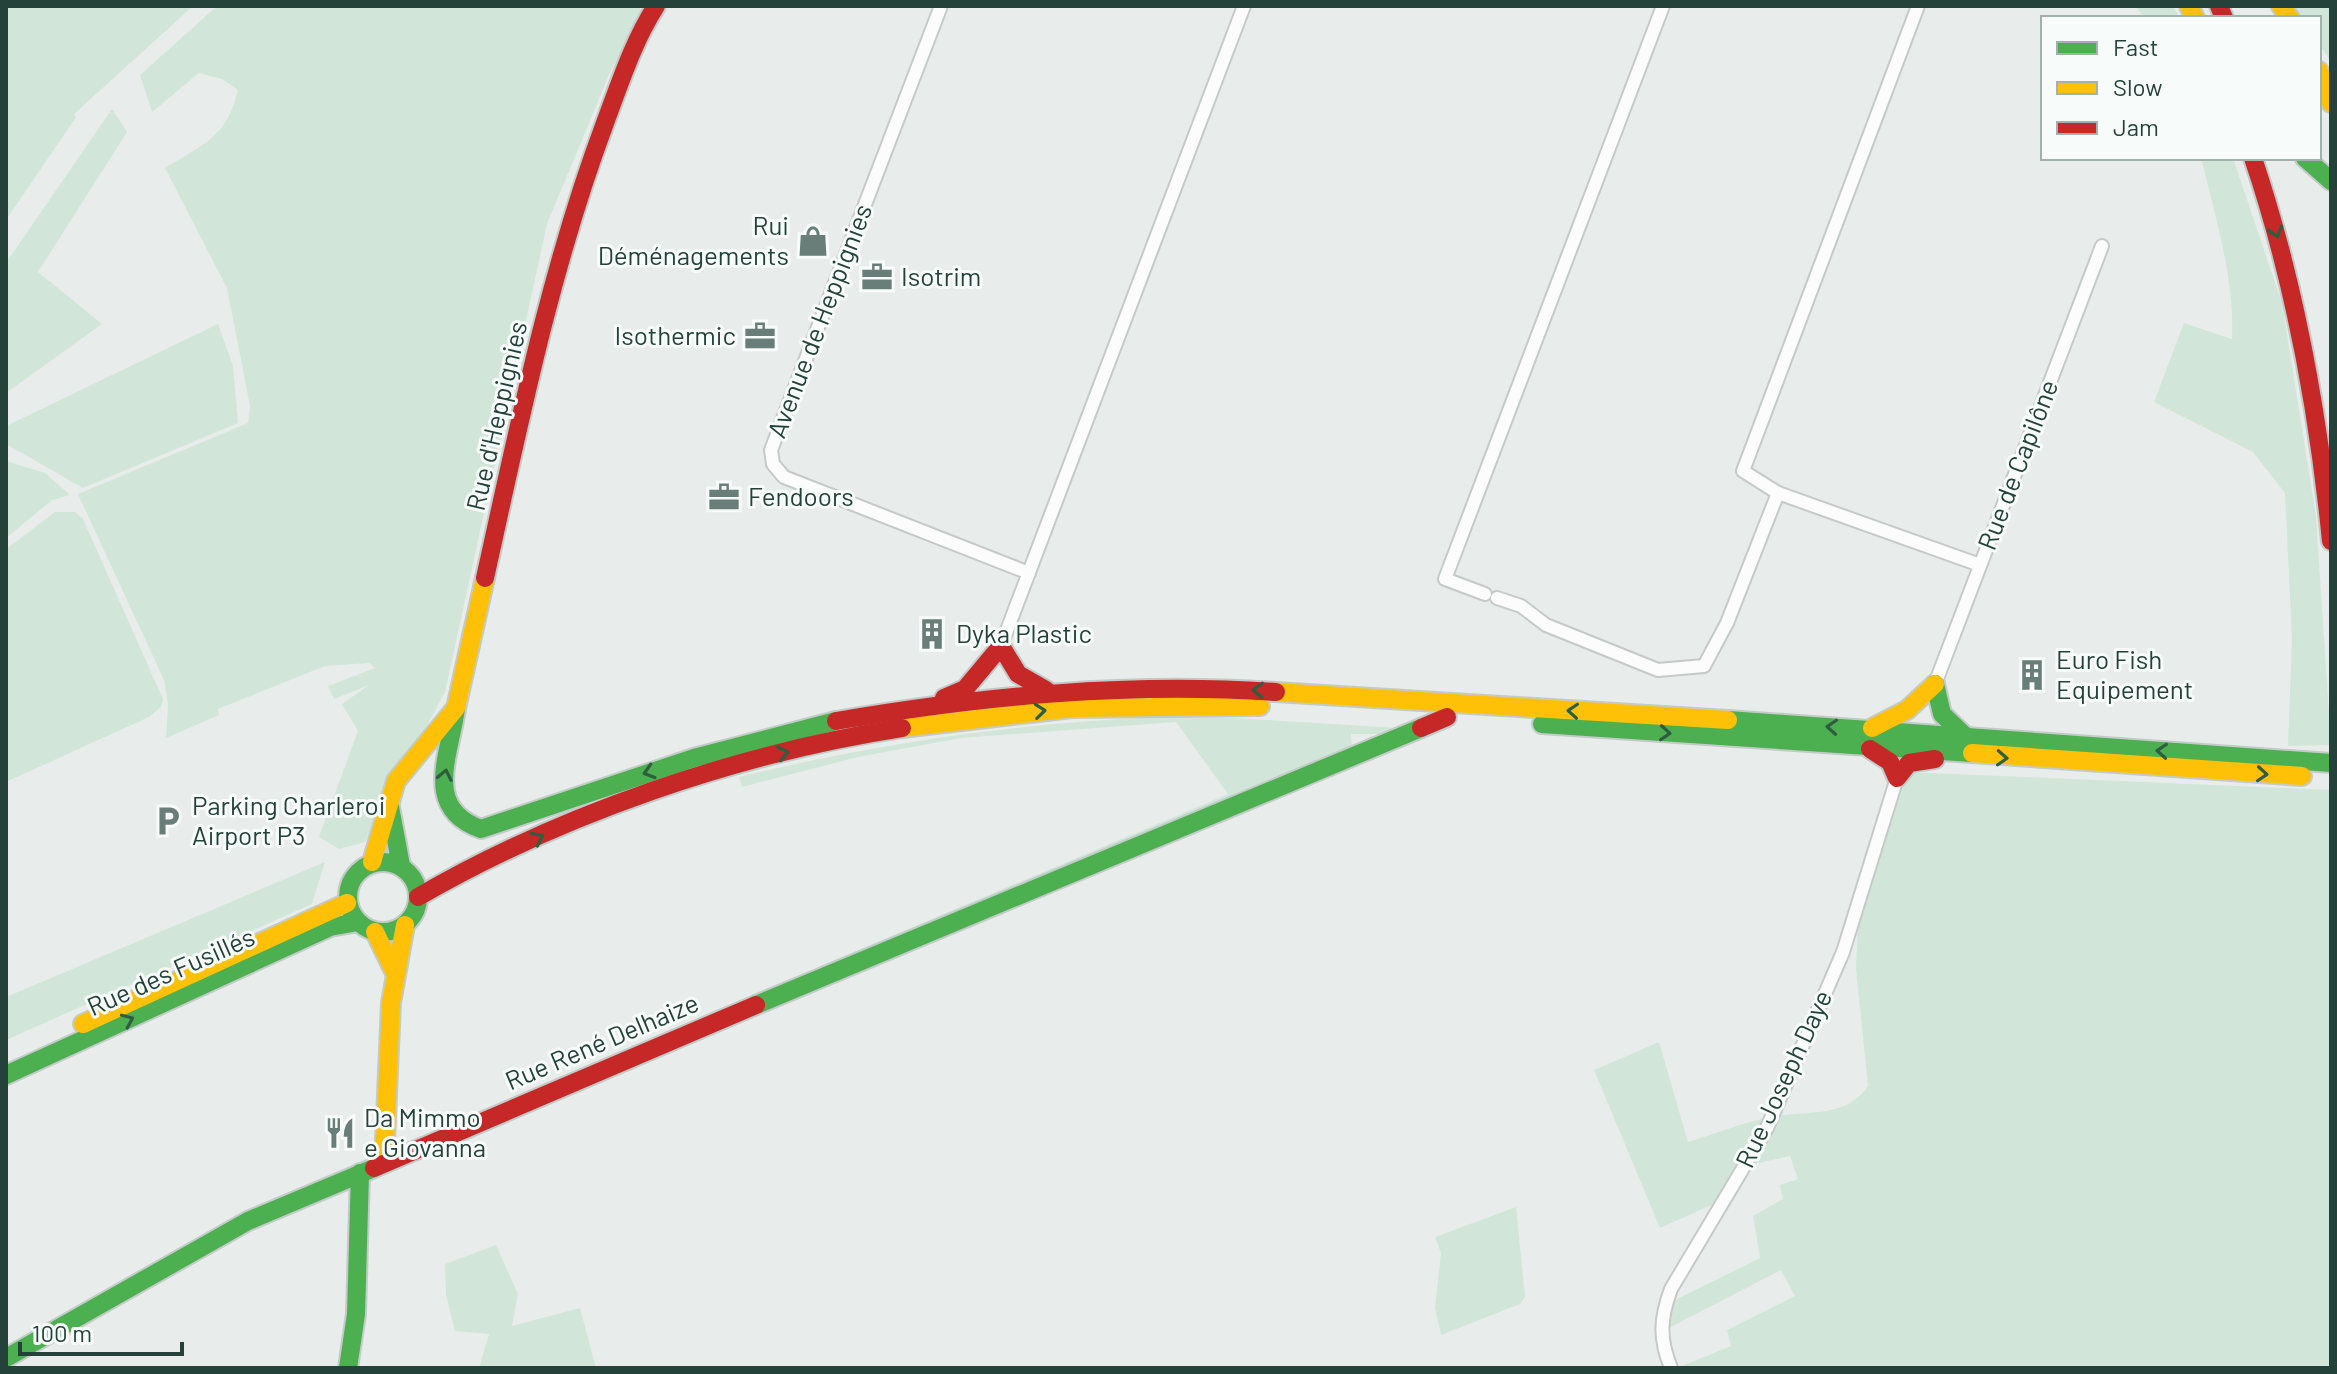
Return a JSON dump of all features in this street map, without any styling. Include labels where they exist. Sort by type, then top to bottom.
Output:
[{"type":"main road","name":"Rue d'Heppignies","points":[[640,31],[643,6]]},
{"type":"main road","name":"Rue d'Heppignies","points":[[372,862],[389,800],[403,769],[442,729],[456,708],[546,316],[584,179],[640,31],[656,6]]},
{"type":"main road","points":[[2321,76],[2331,103]]},
{"type":"main road","points":[[2254,160],[2277,234],[2307,357],[2326,476],[2331,541]]},
{"type":"main road","points":[[2307,160],[2325,177]]},
{"type":"main road","points":[[931,705],[965,689],[1001,646],[1012,671],[1023,682],[1051,692]]},
{"type":"main road","points":[[1869,729],[1906,713],[1921,702],[1935,684]]},
{"type":"main road","points":[[1935,684],[1936,705],[1943,720],[1966,737]]},
{"type":"main road","points":[[456,708],[442,789],[453,818],[461,824],[485,829],[735,746],[836,721],[931,705],[1051,692],[1186,686],[1869,729],[2295,768],[2331,778]]},
{"type":"main road","points":[[418,897],[448,879],[634,797],[735,764],[844,738],[957,719],[1187,702],[1447,717],[1962,755],[2295,768],[2331,763]]},
{"type":"main road","name":"Rue René Delhaize","points":[[6,1358],[217,1236],[1232,805],[1447,717]]},
{"type":"main road","points":[[1869,749],[1890,762],[1897,778],[1909,763],[1962,755]]},
{"type":"main road","points":[[384,1163],[395,974],[405,925],[417,907],[418,897],[407,872],[389,800]]},
{"type":"main road","points":[[395,974],[347,903],[350,883],[357,872],[372,862],[407,872],[504,838],[570,800]]},
{"type":"main road","name":"Rue des Fusillés","points":[[6,1059],[347,903]]},
{"type":"main road","points":[[366,927],[393,931],[405,925]]},
{"type":"main road","name":"Rue des Fusillés","points":[[6,1075],[330,927],[366,927]]},
{"type":"main road","points":[[348,1368],[356,1314],[360,1173]]},
{"type":"street","name":"Avenue de Heppignies","points":[[941,6],[771,450],[773,464],[784,477],[1029,573]]},
{"type":"street","points":[[1001,646],[1244,6]]},
{"type":"street","points":[[1663,6],[1445,579],[1521,606],[1546,625],[1658,670],[1704,666],[1727,623],[1778,493]]},
{"type":"street","points":[[1918,6],[1743,471],[1778,493],[1980,565]]},
{"type":"street","name":"Rue de Capilône","points":[[1935,684],[2102,246]]},
{"type":"street","name":"Rue Joseph Daye","points":[[1671,1368],[1661,1340],[1661,1316],[1671,1289],[1767,1128],[1843,952],[1897,778]]},
{"type":"green space","points":[[6,6],[193,6],[74,114],[76,117],[6,220]]},
{"type":"green space","points":[[217,6],[639,6],[641,11],[609,75],[547,224],[445,692],[365,842],[339,849],[319,837],[358,731],[342,704],[369,685],[334,699],[328,686],[375,668],[369,663],[325,666],[218,709],[219,715],[166,738],[168,704],[164,680],[78,494],[248,423],[250,406],[227,288],[165,168],[212,138],[227,119],[238,90],[222,79],[199,73],[152,112],[140,75]]},
{"type":"green space","points":[[2135,6],[2173,6],[2179,16],[2143,16]]},
{"type":"green space","points":[[2292,6],[2331,6],[2331,62],[2321,47],[2321,16],[2300,16]]},
{"type":"green space","points":[[112,109],[127,132],[38,272],[102,324],[6,393],[6,263]]},
{"type":"green space","points":[[2202,160],[2234,160],[2282,303],[2316,516],[2331,745],[2288,746],[2292,639],[2285,493],[2253,452],[2154,402],[2184,323],[2232,339],[2230,294],[2218,225]]},
{"type":"green space","points":[[218,324],[233,366],[238,423],[83,488],[6,444],[6,426]]},
{"type":"green space","points":[[6,461],[45,473],[70,495],[52,500],[6,538]]},
{"type":"green space","points":[[55,512],[75,512],[83,519],[163,699],[161,707],[149,717],[6,782],[6,549]]},
{"type":"green space","points":[[1160,717],[1217,717],[1400,728],[1392,734],[1351,734],[1352,749],[821,973],[818,967],[1228,794],[1176,722],[961,738],[858,757],[742,787],[739,777],[843,754],[948,736],[1053,724]]},
{"type":"green space","points":[[1907,772],[2331,790],[2331,1368],[1677,1368],[1731,1346],[1727,1330],[1795,1296],[1781,1270],[1665,1330],[1671,1302],[1760,1258],[1753,1216],[1783,1199],[1780,1185],[1798,1179],[1790,1156],[1754,1164],[1769,1124],[1725,1199],[1660,1228],[1594,1070],[1659,1042],[1688,1142],[1761,1119],[1837,1108],[1859,1097],[1868,1086],[1856,969],[1858,923]]},
{"type":"green space","points":[[325,862],[312,904],[6,1040],[6,997]]},
{"type":"green space","points":[[1516,1207],[1525,1297],[1520,1304],[1441,1335],[1435,1308],[1441,1253],[1435,1237]]},
{"type":"green space","points":[[496,1245],[518,1294],[512,1326],[580,1308],[596,1368],[479,1368],[489,1334],[455,1331],[446,1295],[445,1264]]},
{"type":"traffic: fast","points":[[2307,160],[2331,181]]},
{"type":"traffic: fast","points":[[1935,684],[1942,714],[1965,736]]},
{"type":"traffic: fast","points":[[456,708],[444,778],[446,794],[451,808],[463,820],[481,829],[694,758],[836,721]]},
{"type":"traffic: fast","points":[[1728,720],[2331,763]]},
{"type":"traffic: fast","points":[[1542,724],[1972,753]]},
{"type":"traffic: fast","points":[[756,1005],[1421,728]]},
{"type":"traffic: fast","points":[[390,807],[401,866]]},
{"type":"traffic: fast","points":[[390,862],[412,877],[418,897],[416,911],[408,922],[397,930],[376,932],[358,922],[350,911],[348,890],[358,872],[369,864],[390,862]]},
{"type":"traffic: fast","points":[[6,1075],[330,927],[358,922]]},
{"type":"traffic: fast","points":[[6,1358],[248,1221],[374,1168]]},
{"type":"traffic: fast","points":[[348,1368],[356,1314],[360,1173]]},
{"type":"traffic: slow","points":[[2189,6],[2194,16]]},
{"type":"traffic: slow","points":[[2281,6],[2288,16]]},
{"type":"traffic: slow","points":[[2321,76],[2331,103]]},
{"type":"traffic: slow","points":[[372,862],[396,781],[456,708],[485,578]]},
{"type":"traffic: slow","points":[[1872,728],[1907,710],[1935,684]]},
{"type":"traffic: slow","points":[[1276,692],[1728,720]]},
{"type":"traffic: slow","points":[[902,728],[1072,708],[1260,706]]},
{"type":"traffic: slow","points":[[1972,753],[2302,776]]},
{"type":"traffic: slow","points":[[83,1024],[347,903]]},
{"type":"traffic: slow","points":[[384,1163],[391,1003],[405,925]]},
{"type":"traffic: slow","points":[[375,932],[394,971]]},
{"type":"traffic: jam","points":[[485,578],[537,348],[585,178],[640,34],[656,6]]},
{"type":"traffic: jam","points":[[2219,6],[2223,16]]},
{"type":"traffic: jam","points":[[2254,160],[2281,252],[2303,347],[2331,541]]},
{"type":"traffic: jam","points":[[944,698],[965,689],[1001,646],[1018,674],[1046,690]]},
{"type":"traffic: jam","points":[[836,721],[1056,693],[1165,689],[1276,692]]},
{"type":"traffic: jam","points":[[1421,728],[1447,717]]},
{"type":"traffic: jam","points":[[418,897],[531,839],[652,791],[778,753],[902,728]]},
{"type":"traffic: jam","points":[[1870,749],[1890,762],[1897,778],[1909,763],[1935,759]]},
{"type":"traffic: jam","points":[[374,1168],[756,1005]]},
{"type":"place","name":"Rui Déménagements","points":[[813,241]]},
{"type":"place","name":"Isotrim","points":[[877,277]]},
{"type":"place","name":"Isothermic","points":[[760,336]]},
{"type":"place","name":"Fendoors","points":[[724,497]]},
{"type":"place","name":"Dyka Plastic","points":[[932,634]]},
{"type":"place","name":"Euro Fish Equipement","points":[[2032,675]]},
{"type":"place","name":"Parking Charleroi Airport P3","points":[[168,821]]},
{"type":"place","name":"Da Mimmo e Giovanna","points":[[340,1133]]}]
